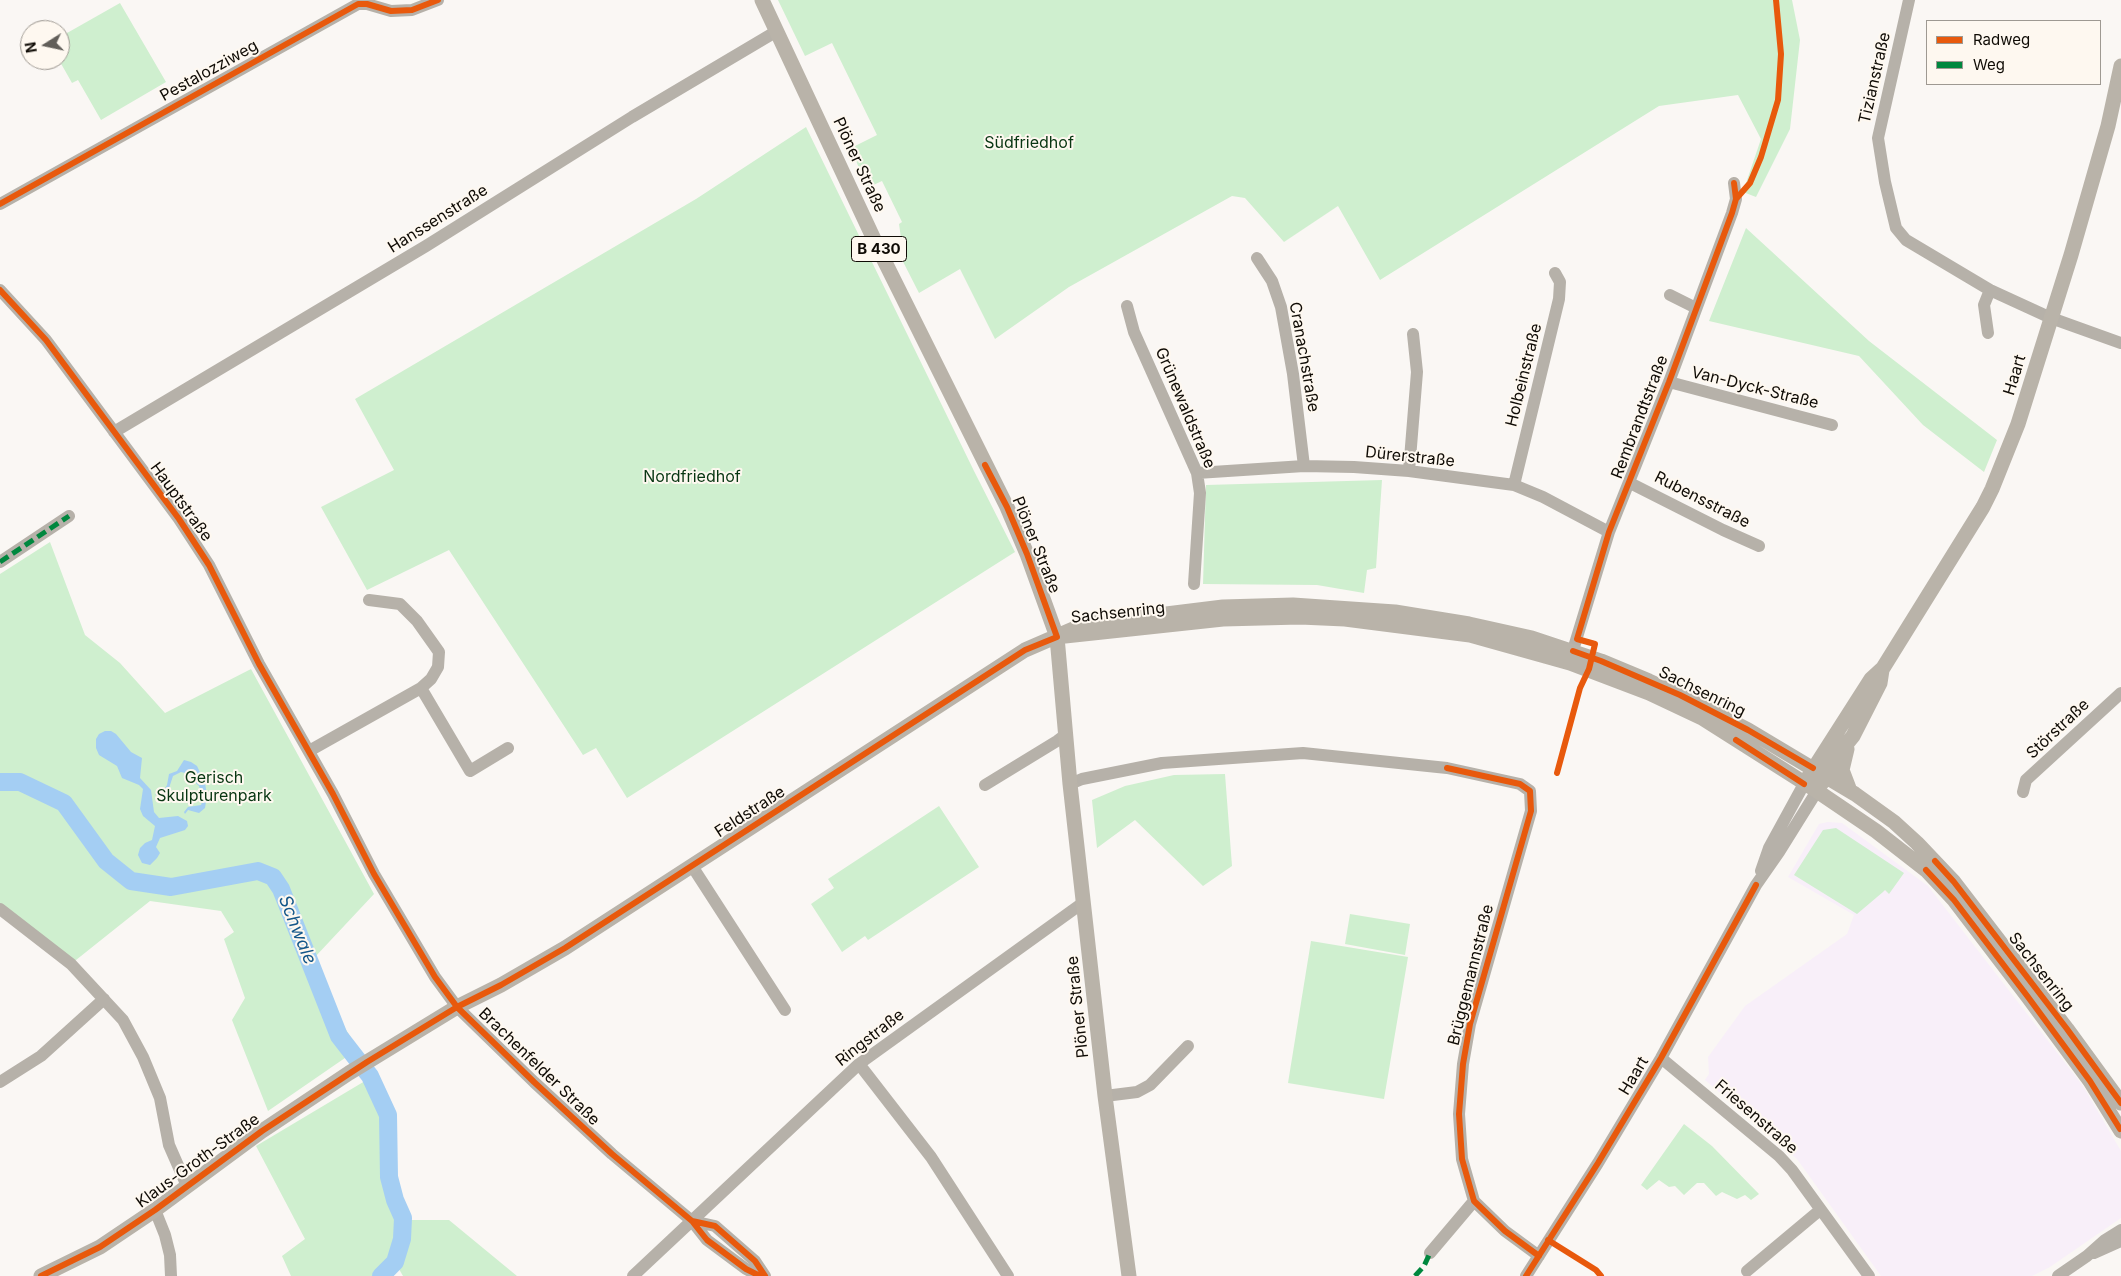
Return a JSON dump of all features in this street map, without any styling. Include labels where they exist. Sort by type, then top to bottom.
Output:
[{"type":"main road","name":"Plöner Straße","points":[[762,0],[879,250],[1007,507],[1027,554],[1056,637],[1070,784],[1105,1096],[1129,1276]]},
{"type":"main road","name":"Haart","points":[[1811,787],[1813,768],[1870,679],[1883,668],[1984,507],[2018,424],[2051,318],[2108,126],[2121,66]]},
{"type":"main road","name":"Sachsenring","points":[[1056,637],[1223,619],[1318,618],[1364,621],[1463,634],[1530,650],[1601,660],[1680,695],[1748,730],[1850,791],[1894,822],[1954,882],[2067,1029],[2121,1103]]},
{"type":"main road","name":"Feldstraße","points":[[367,1062],[457,1007],[501,986],[565,948],[1025,650],[1056,637]]},
{"type":"main road","name":"Sachsenring","points":[[1571,657],[1702,718],[1811,787],[1908,854],[1944,888],[2090,1081],[2121,1131]]},
{"type":"main road","name":"Haart","points":[[1811,787],[1826,776],[1852,736],[1880,683],[1883,668]]},
{"type":"main road","points":[[1850,791],[1842,770],[1852,736]]},
{"type":"main road","name":"Klaus-Groth-Straße","points":[[41,1276],[100,1247],[155,1210],[262,1131],[367,1062]]},
{"type":"street","name":"Pestalozziweg","points":[[0,204],[358,4],[367,4],[391,12],[412,10],[438,0]]},
{"type":"street","name":"Tizianstraße","points":[[1909,0],[1878,138],[1885,182],[1896,228],[1906,240],[1990,290],[2051,318],[2121,343]]},
{"type":"street","name":"Hanssenstraße","points":[[114,432],[417,251],[632,117],[777,31]]},
{"type":"street","name":"Rembrandtstraße","points":[[1571,657],[1609,532],[1669,382],[1732,213],[1736,199],[1734,183]]},
{"type":"street","name":"Cranachstraße","points":[[1257,258],[1272,281],[1281,307],[1293,374],[1304,466]]},
{"type":"street","name":"Holbeinstraße","points":[[1514,486],[1559,299],[1560,282],[1555,273]]},
{"type":"street","name":"Hauptstraße","points":[[0,290],[46,340],[178,519],[209,565],[259,664],[309,751]]},
{"type":"street","points":[[1988,333],[1984,305],[1990,290]]},
{"type":"street","points":[[1670,295],[1696,308]]},
{"type":"street","name":"Grünewaldstraße","points":[[1127,306],[1134,332],[1197,473],[1200,493],[1194,584]]},
{"type":"street","points":[[1409,471],[1416,372],[1413,334]]},
{"type":"street","name":"Van-Dyck-Straße","points":[[1669,382],[1832,425]]},
{"type":"street","name":"Dürerstraße","points":[[1197,473],[1304,466],[1409,471],[1514,486],[1543,497],[1609,532]]},
{"type":"street","name":"Rubensstraße","points":[[1630,483],[1759,546]]},
{"type":"street","points":[[0,562],[68,516]]},
{"type":"street","points":[[309,751],[421,688],[432,679],[438,667],[439,652],[417,621],[400,604],[369,600]]},
{"type":"street","points":[[421,688],[470,771],[508,748]]},
{"type":"street","name":"Störstraße","points":[[2022,792],[2026,780],[2120,695]]},
{"type":"street","points":[[985,786],[1065,735]]},
{"type":"street","name":"Brachenfelder Straße","points":[[309,751],[406,929],[435,977],[457,1007],[612,1154],[692,1221],[707,1240],[746,1269],[760,1276]]},
{"type":"street","name":"Brüggemannstraße","points":[[1070,784],[1082,779],[1162,763],[1303,753],[1446,768],[1520,784],[1530,791],[1531,810],[1475,1005],[1463,1064],[1460,1114],[1462,1159],[1474,1201],[1505,1231],[1539,1256]]},
{"type":"street","name":"Haart","points":[[1526,1276],[1660,1058],[1756,885],[1779,852],[1811,787]]},
{"type":"street","points":[[692,866],[785,1010]]},
{"type":"street","name":"Ringstraße","points":[[633,1276],[859,1064],[1084,902]]},
{"type":"street","points":[[0,909],[72,964],[123,1020],[143,1057],[160,1098],[169,1145],[187,1186]]},
{"type":"street","points":[[0,1082],[42,1056],[104,999]]},
{"type":"street","points":[[1105,1096],[1137,1092],[1150,1084],[1188,1046]]},
{"type":"street","name":"Friesenstraße","points":[[1660,1058],[1779,1156],[1792,1170],[1869,1276]]},
{"type":"street","points":[[859,1064],[931,1157],[1008,1276]]},
{"type":"street","points":[[1430,1253],[1474,1201]]},
{"type":"street","points":[[155,1210],[165,1235],[170,1255],[171,1276]]},
{"type":"street","points":[[1747,1271],[1820,1210]]},
{"type":"street","name":"Brachenfelder Straße","points":[[692,1221],[715,1226],[755,1261],[765,1276]]},
{"type":"street","points":[[2058,1276],[2121,1230]]},
{"type":"street","points":[[2087,1256],[2121,1241]]},
{"type":"shaded area","points":[[1828,822],[1842,823],[1928,886],[2083,1086],[2121,1151],[2121,1218],[2050,1267],[2032,1276],[1881,1276],[1797,1159],[1705,1080],[1709,1074],[1708,1057],[1745,1006],[1847,934],[1854,915],[1788,877],[1819,824]]},
{"type":"green space","name":"Südfriedhof","points":[[778,0],[1792,0],[1800,40],[1790,129],[1756,197],[1743,192],[1761,139],[1738,95],[1659,106],[1380,280],[1338,206],[1284,242],[1245,198],[1232,196],[1069,287],[995,339],[960,269],[919,293],[893,242],[901,238],[899,224],[902,222],[882,181],[867,188],[851,148],[877,135],[832,43],[805,56]]},
{"type":"green space","points":[[120,3],[166,82],[101,120],[78,80],[72,83],[65,70],[70,70],[70,31]]},
{"type":"green space","name":"Nordfriedhof","points":[[806,127],[1015,552],[627,798],[596,748],[583,755],[449,550],[367,590],[321,507],[394,470],[355,399],[696,199]]},
{"type":"green space","points":[[1746,228],[1869,341],[1997,440],[1984,472],[1923,425],[1859,356],[1709,321]]},
{"type":"green space","points":[[1382,480],[1376,568],[1367,570],[1364,593],[1317,585],[1203,584],[1206,485]]},
{"type":"green space","name":"Gerisch Skulpturenpark","points":[[50,542],[85,635],[120,663],[165,713],[251,669],[374,894],[315,957],[340,1020],[358,1049],[268,1111],[232,1020],[245,998],[224,939],[234,932],[221,911],[150,901],[71,964],[0,909],[0,574]]},
{"type":"green space","points":[[1225,774],[1232,866],[1203,886],[1135,820],[1097,848],[1092,800],[1125,786],[1174,775]]},
{"type":"green space","points":[[939,806],[979,867],[868,940],[865,936],[842,952],[811,904],[834,888],[828,879]]},
{"type":"green space","points":[[1836,828],[1904,873],[1889,894],[1885,890],[1857,914],[1794,875],[1823,830]]},
{"type":"green space","points":[[1350,914],[1410,924],[1405,955],[1345,944]]},
{"type":"green space","points":[[1311,941],[1408,957],[1384,1099],[1288,1083]]},
{"type":"green space","points":[[375,1075],[393,1119],[390,1153],[392,1179],[408,1220],[449,1220],[517,1276],[403,1276],[395,1262],[381,1276],[291,1276],[282,1256],[305,1239],[256,1146]]},
{"type":"green space","points":[[1684,1124],[1712,1146],[1759,1194],[1751,1200],[1745,1195],[1737,1199],[1722,1192],[1716,1196],[1704,1183],[1697,1183],[1684,1195],[1675,1186],[1669,1187],[1659,1180],[1647,1190],[1641,1185]]},
{"type":"water","points":[[111,731],[116,734],[131,752],[142,758],[140,778],[151,790],[154,812],[159,818],[178,816],[187,821],[188,826],[185,830],[160,838],[156,847],[160,853],[150,865],[142,863],[138,855],[140,848],[152,840],[155,826],[143,816],[140,809],[143,789],[139,785],[122,778],[117,766],[99,755],[96,748],[96,739],[99,734]]},
{"type":"water","points":[[184,760],[197,766],[205,783],[207,795],[205,808],[199,813],[188,810],[185,814],[184,812],[188,807],[201,805],[203,799],[199,786],[185,773],[181,772],[173,776],[167,794],[159,797],[155,794],[162,793],[167,785],[169,774],[177,771]]},
{"type":"waterway","name":"Schwale","points":[[0,782],[20,782],[64,803],[106,861],[131,881],[171,887],[258,871],[273,877],[281,889],[339,1036],[370,1076],[388,1115],[389,1177],[395,1200],[403,1218],[402,1239],[395,1262],[381,1276]]},
{"type":"marked path","points":[[0,562],[69,516]]},
{"type":"marked path","points":[[1415,1276],[1424,1266],[1430,1253]]},
{"type":"cycle path","points":[[0,204],[358,4],[367,4],[391,11],[412,10],[438,0]]},
{"type":"cycle path","points":[[1736,199],[1750,183],[1761,157],[1778,100],[1781,54],[1776,0]]},
{"type":"cycle path","points":[[1557,773],[1580,688],[1589,669],[1595,644],[1577,639],[1609,532],[1669,382],[1732,213],[1736,199],[1734,183]]},
{"type":"cycle path","points":[[0,290],[46,340],[179,519],[209,565],[259,664],[333,794],[374,874],[435,977],[457,1007],[612,1154],[692,1221],[707,1240],[746,1269],[760,1276]]},
{"type":"cycle path","points":[[41,1276],[100,1247],[155,1210],[262,1131],[367,1062],[457,1007],[501,985],[565,948],[1025,650],[1057,637],[1027,554],[1007,507],[985,465]]},
{"type":"cycle path","points":[[1573,651],[1680,695],[1748,730],[1813,768]]},
{"type":"cycle path","points":[[1736,740],[1804,784]]},
{"type":"cycle path","points":[[1447,768],[1520,784],[1530,791],[1531,811],[1470,1024],[1463,1064],[1459,1114],[1462,1159],[1474,1201],[1505,1231],[1539,1256]]},
{"type":"cycle path","points":[[1935,861],[1954,882],[2067,1029],[2121,1103]]},
{"type":"cycle path","points":[[1926,870],[1954,900],[2028,997],[2090,1081],[2120,1129]]},
{"type":"cycle path","points":[[1526,1276],[1598,1163],[1661,1058],[1756,885]]},
{"type":"cycle path","points":[[692,1221],[715,1226],[755,1261],[765,1276]]},
{"type":"cycle path","points":[[1548,1240],[1596,1270],[1601,1276]]}]
